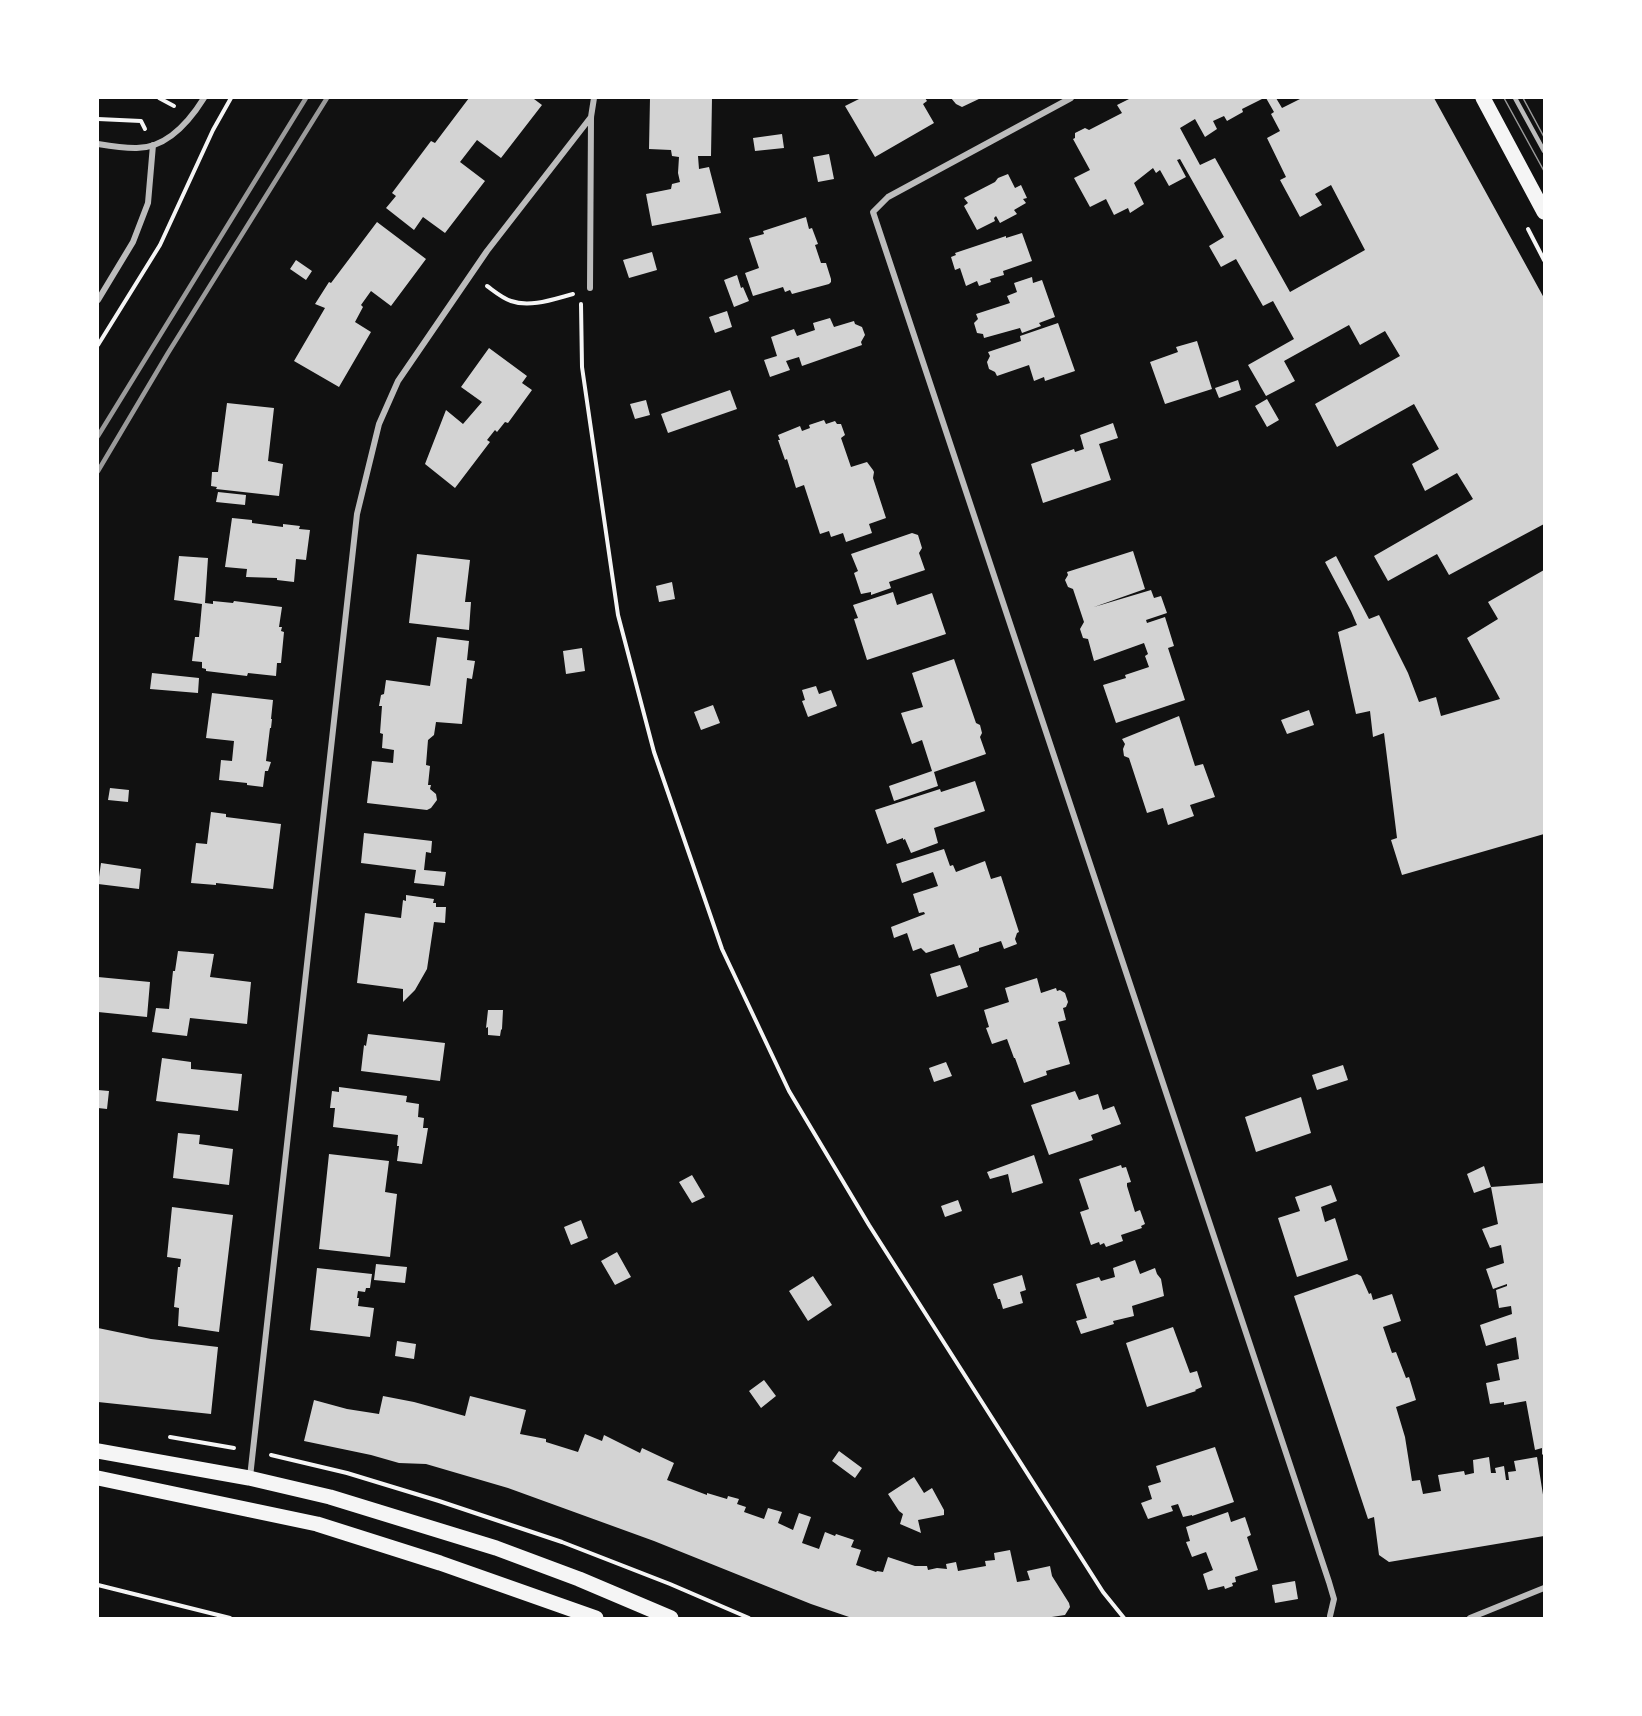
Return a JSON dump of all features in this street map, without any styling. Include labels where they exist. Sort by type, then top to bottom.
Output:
[{"type":"main road","points":[[1483,98],[1545,212]]},
{"type":"main road","points":[[98,1451],[249,1478],[330,1497],[496,1548],[579,1579],[671,1618]]},
{"type":"main road","points":[[98,1478],[317,1524],[440,1563],[596,1618]]},
{"type":"street","points":[[98,144],[137,148],[153,145],[169,138],[191,116],[204,98]]},
{"type":"street","points":[[590,288],[591,117],[594,98]]},
{"type":"street","points":[[1071,98],[888,197],[873,212],[1329,1582],[1334,1599],[1329,1617],[1339,1618]]},
{"type":"street","points":[[249,1478],[357,514],[379,424],[398,381],[487,251],[591,117]]},
{"type":"street","points":[[98,300],[133,242],[148,203],[153,145]]},
{"type":"street","points":[[1470,1618],[1545,1588]]},
{"type":"lane","points":[[1515,98],[1545,152]]},
{"type":"path","points":[[98,345],[160,245],[213,130],[231,98]]},
{"type":"path","points":[[98,119],[141,121],[153,145]]},
{"type":"path","points":[[472,274],[498,294],[511,301],[524,303],[544,301],[590,288]]},
{"type":"path","points":[[590,288],[580,302],[582,367],[618,615],[654,752],[722,949],[789,1091],[869,1225],[1103,1592],[1124,1618]]},
{"type":"path","points":[[98,1585],[230,1618]]},
{"type":"building","points":[[469,98],[535,98],[542,105],[501,158],[477,140],[460,162],[485,181],[445,233],[423,217],[414,230],[386,208],[396,196],[392,193],[431,141],[435,143]]},
{"type":"building","points":[[650,98],[712,98],[711,156],[698,156],[699,169],[709,167],[721,213],[652,226],[646,194],[671,189],[672,184],[680,182],[679,157],[672,156],[671,150],[649,149]]},
{"type":"building","points":[[861,98],[925,98],[927,101],[923,104],[934,123],[875,157],[845,106]]},
{"type":"building","points":[[951,98],[981,98],[962,107]]},
{"type":"building","points":[[1131,98],[1264,98],[1242,109],[1243,112],[1227,121],[1224,116],[1213,121],[1217,129],[1205,137],[1195,119],[1180,128],[1200,165],[1215,158],[1290,292],[1365,250],[1331,185],[1315,194],[1322,205],[1300,217],[1280,180],[1286,177],[1267,138],[1280,131],[1271,114],[1274,112],[1266,98],[1276,98],[1282,108],[1302,98],[1434,98],[1544,298],[1544,524],[1449,575],[1437,554],[1388,581],[1374,556],[1473,499],[1457,473],[1425,491],[1412,464],[1439,449],[1414,404],[1337,447],[1315,404],[1400,356],[1385,331],[1360,345],[1349,325],[1284,361],[1295,381],[1266,396],[1248,365],[1294,339],[1273,301],[1263,306],[1236,259],[1221,267],[1209,246],[1224,237],[1180,159],[1177,160],[1186,177],[1169,186],[1160,170],[1156,173],[1153,168],[1134,183],[1144,204],[1130,213],[1128,208],[1114,215],[1106,199],[1090,207],[1074,178],[1090,170],[1073,139],[1075,133],[1085,128],[1089,130],[1122,113],[1117,105]]},
{"type":"building","points":[[782,134],[784,148],[755,151],[753,138]]},
{"type":"building","points":[[829,154],[834,179],[818,182],[813,157]]},
{"type":"building","points":[[1008,174],[1015,188],[1021,185],[1027,198],[1023,199],[1026,203],[1014,210],[1017,214],[1000,223],[996,216],[995,221],[977,230],[964,206],[968,203],[964,198]]},
{"type":"building","points":[[806,217],[809,229],[812,228],[818,244],[815,245],[821,263],[826,263],[831,282],[792,294],[790,290],[785,292],[783,287],[753,296],[745,273],[759,268],[749,238]]},
{"type":"building","points":[[377,222],[426,259],[391,306],[371,291],[361,305],[363,307],[355,322],[371,332],[339,387],[294,361],[325,308],[315,304],[329,282],[331,283]]},
{"type":"building","points":[[1022,233],[1032,261],[1003,271],[1004,275],[990,279],[991,282],[979,286],[977,281],[966,286],[960,268],[955,270],[951,257],[956,255],[955,253]]},
{"type":"building","points":[[652,252],[657,270],[629,278],[623,260]]},
{"type":"building","points":[[296,260],[312,271],[306,280],[290,269]]},
{"type":"building","points":[[737,275],[741,288],[743,287],[749,301],[734,307],[724,280]]},
{"type":"building","points":[[1032,277],[1033,283],[1042,280],[1055,317],[1039,323],[1041,326],[1022,333],[1020,328],[984,338],[983,334],[977,333],[974,323],[978,319],[976,314],[1010,303],[1007,296],[1017,292],[1014,283]]},
{"type":"building","points":[[727,311],[732,327],[715,333],[709,317]]},
{"type":"building","points":[[830,318],[834,327],[854,321],[862,327],[865,335],[861,342],[862,345],[802,366],[799,357],[786,361],[790,370],[770,377],[764,360],[777,356],[771,337],[794,329],[797,336],[815,330],[813,323]]},
{"type":"building","points":[[1058,323],[1075,371],[1045,381],[1044,377],[1034,381],[1029,365],[997,376],[989,369],[988,352],[1021,341],[1020,336]]},
{"type":"building","points":[[1197,341],[1212,389],[1165,404],[1150,362],[1178,352],[1176,347]]},
{"type":"building","points":[[489,348],[527,376],[522,383],[532,390],[508,423],[505,422],[497,432],[495,430],[487,440],[490,442],[455,488],[425,464],[446,410],[463,424],[482,402],[461,387]]},
{"type":"building","points":[[1238,380],[1241,390],[1219,398],[1215,388]]},
{"type":"building","points":[[730,390],[737,409],[668,433],[661,414]]},
{"type":"building","points":[[1267,399],[1279,420],[1267,427],[1255,406]]},
{"type":"building","points":[[646,400],[650,415],[635,419],[630,404]]},
{"type":"building","points":[[227,403],[274,408],[268,461],[283,464],[279,496],[216,489],[217,487],[211,486],[212,472],[218,472]]},
{"type":"building","points":[[824,420],[826,424],[835,421],[841,424],[845,435],[841,438],[851,467],[867,462],[873,470],[873,478],[886,518],[869,524],[872,533],[846,542],[843,533],[831,537],[829,531],[820,534],[804,485],[796,488],[778,440],[780,440],[778,435],[800,426],[802,431],[810,428],[809,425]]},
{"type":"building","points":[[1113,423],[1118,438],[1099,444],[1111,480],[1043,503],[1031,464],[1074,449],[1075,452],[1084,449],[1080,435]]},
{"type":"building","points":[[218,492],[246,495],[245,505],[216,502]]},
{"type":"building","points":[[232,518],[283,527],[283,524],[300,526],[299,529],[310,530],[306,560],[296,559],[294,582],[277,580],[277,578],[246,577],[247,569],[225,567]]},
{"type":"building","points":[[912,533],[918,535],[922,548],[919,553],[925,570],[889,582],[891,588],[871,595],[871,592],[861,594],[854,573],[858,571],[851,554]]},
{"type":"building","points":[[1133,551],[1145,589],[1094,607],[1151,590],[1154,598],[1161,596],[1167,613],[1146,620],[1147,623],[1165,617],[1174,646],[1168,648],[1185,700],[1116,723],[1103,685],[1126,678],[1125,675],[1149,667],[1145,656],[1148,654],[1144,643],[1094,661],[1088,639],[1083,638],[1080,629],[1084,622],[1073,589],[1068,587],[1065,580],[1067,572]]},
{"type":"building","points":[[417,554],[470,560],[465,602],[471,602],[469,630],[409,623]]},
{"type":"building","points":[[179,556],[208,558],[205,603],[213,604],[213,601],[233,603],[234,601],[282,607],[279,627],[282,627],[281,631],[284,632],[281,663],[277,663],[276,676],[248,673],[247,676],[206,671],[202,668],[202,662],[192,661],[195,637],[199,637],[202,604],[174,600]]},
{"type":"building","points":[[1336,556],[1369,619],[1379,615],[1408,673],[1419,702],[1436,697],[1441,716],[1500,699],[1467,638],[1498,619],[1488,602],[1544,570],[1544,834],[1402,875],[1391,840],[1397,838],[1384,733],[1373,737],[1370,711],[1356,714],[1338,632],[1357,625],[1325,562]]},
{"type":"building","points":[[672,582],[675,599],[659,602],[656,586]]},
{"type":"building","points":[[893,592],[897,605],[932,593],[946,634],[867,660],[854,619],[858,618],[853,605]]},
{"type":"building","points":[[437,637],[469,641],[467,660],[475,661],[472,679],[467,678],[462,724],[436,722],[434,735],[428,740],[426,765],[430,766],[428,785],[431,785],[430,789],[436,794],[437,800],[427,810],[367,803],[372,761],[393,763],[394,750],[382,748],[383,734],[380,733],[382,706],[379,706],[386,680],[430,686]]},
{"type":"building","points":[[582,648],[585,671],[566,674],[563,651]]},
{"type":"building","points":[[954,659],[976,723],[980,725],[982,733],[980,737],[986,754],[934,772],[938,786],[894,801],[889,786],[932,771],[922,740],[912,744],[901,713],[923,707],[912,673]]},
{"type":"building","points":[[152,673],[199,678],[198,693],[150,689]]},
{"type":"building","points":[[816,686],[819,694],[831,690],[837,706],[808,717],[802,701],[805,700],[802,690]]},
{"type":"building","points":[[212,693],[273,700],[266,761],[271,762],[268,771],[265,771],[263,787],[219,780],[221,760],[232,761],[234,741],[206,738]]},
{"type":"building","points":[[713,705],[720,723],[701,730],[694,712]]},
{"type":"building","points":[[1309,710],[1314,725],[1287,734],[1281,720]]},
{"type":"building","points":[[1179,716],[1195,766],[1203,764],[1215,797],[1190,805],[1194,816],[1168,825],[1163,808],[1147,813],[1129,758],[1124,756],[1125,744],[1122,739]]},
{"type":"building","points":[[975,781],[985,811],[934,828],[938,843],[911,853],[903,838],[887,844],[875,810],[940,789],[941,792]]},
{"type":"building","points":[[110,788],[129,790],[128,802],[108,800]]},
{"type":"building","points":[[211,812],[226,814],[226,817],[281,824],[273,889],[216,883],[216,885],[191,883],[196,843],[207,844]]},
{"type":"building","points":[[364,833],[432,841],[431,853],[426,852],[424,870],[446,872],[444,886],[414,883],[416,870],[361,863]]},
{"type":"building","points":[[944,849],[950,866],[953,865],[956,872],[985,861],[991,879],[1001,876],[1019,932],[1015,939],[1017,944],[1004,949],[1001,941],[959,958],[954,944],[926,953],[921,948],[913,951],[907,933],[894,938],[891,927],[925,914],[924,912],[919,913],[913,894],[938,886],[933,872],[902,883],[896,864]]},
{"type":"building","points":[[101,863],[141,869],[139,889],[98,884]]},
{"type":"building","points":[[406,895],[434,899],[433,903],[436,903],[436,907],[446,907],[445,923],[434,922],[427,969],[415,990],[403,1002],[403,989],[357,983],[365,913],[401,918],[403,900],[406,901]]},
{"type":"building","points":[[178,951],[214,954],[210,977],[251,982],[247,1024],[190,1018],[187,1036],[152,1032],[156,1008],[169,1009],[173,971],[175,971]]},
{"type":"building","points":[[960,965],[968,987],[937,997],[930,974]]},
{"type":"building","points":[[98,977],[150,982],[147,1017],[98,1012]]},
{"type":"building","points":[[1037,978],[1041,993],[1056,988],[1057,991],[1065,993],[1068,1002],[1063,1008],[1066,1020],[1058,1022],[1070,1064],[1046,1071],[1047,1075],[1024,1083],[1007,1039],[992,1044],[986,1028],[989,1027],[984,1010],[1009,1002],[1005,988]]},
{"type":"building","points":[[488,1010],[503,1010],[500,1036],[488,1035],[488,1027],[486,1028]]},
{"type":"building","points":[[368,1034],[445,1043],[440,1081],[361,1071],[364,1045],[366,1046]]},
{"type":"building","points":[[162,1058],[191,1062],[191,1069],[242,1074],[238,1111],[156,1101]]},
{"type":"building","points":[[946,1062],[952,1076],[934,1082],[929,1068]]},
{"type":"building","points":[[1343,1065],[1348,1080],[1317,1090],[1312,1075]]},
{"type":"building","points":[[339,1087],[407,1096],[406,1102],[419,1104],[418,1117],[424,1118],[423,1128],[428,1128],[422,1164],[397,1161],[398,1135],[333,1127],[335,1108],[330,1108],[332,1091],[339,1092]]},
{"type":"building","points":[[98,1090],[109,1091],[107,1109],[98,1108]]},
{"type":"building","points":[[1075,1091],[1079,1100],[1098,1094],[1103,1110],[1114,1106],[1121,1124],[1091,1135],[1093,1140],[1049,1155],[1031,1105]]},
{"type":"building","points":[[1301,1097],[1311,1133],[1256,1152],[1245,1117]]},
{"type":"building","points":[[178,1133],[200,1135],[199,1144],[233,1149],[229,1185],[173,1178]]},
{"type":"building","points":[[329,1154],[389,1161],[385,1192],[397,1194],[390,1257],[319,1249]]},
{"type":"building","points":[[1034,1155],[1043,1183],[1012,1193],[1008,1174],[990,1179],[987,1172]]},
{"type":"building","points":[[1121,1165],[1122,1168],[1126,1167],[1131,1182],[1127,1183],[1127,1186],[1135,1212],[1140,1210],[1145,1224],[1141,1226],[1142,1228],[1121,1235],[1123,1241],[1106,1247],[1104,1243],[1100,1245],[1099,1242],[1091,1245],[1080,1212],[1089,1209],[1079,1179]]},
{"type":"building","points":[[1484,1166],[1491,1187],[1474,1193],[1467,1174]]},
{"type":"building","points":[[692,1175],[705,1197],[692,1203],[679,1182]]},
{"type":"building","points":[[1544,1183],[1544,1456],[1542,1448],[1535,1450],[1526,1401],[1504,1405],[1504,1402],[1490,1404],[1486,1383],[1500,1380],[1497,1364],[1519,1359],[1516,1337],[1486,1346],[1480,1325],[1512,1314],[1511,1306],[1499,1308],[1496,1290],[1507,1284],[1493,1289],[1486,1269],[1504,1263],[1501,1245],[1490,1248],[1482,1229],[1498,1224],[1491,1187]]},
{"type":"building","points":[[1331,1185],[1337,1201],[1321,1207],[1325,1222],[1335,1218],[1348,1260],[1297,1277],[1278,1218],[1300,1211],[1295,1197]]},
{"type":"building","points":[[958,1200],[962,1211],[945,1217],[941,1206]]},
{"type":"building","points":[[172,1207],[233,1215],[219,1332],[178,1326],[179,1308],[174,1307],[178,1267],[180,1267],[181,1259],[167,1257]]},
{"type":"building","points":[[581,1220],[588,1238],[571,1245],[564,1227]]},
{"type":"building","points":[[617,1252],[631,1277],[615,1285],[601,1261]]},
{"type":"building","points":[[1135,1260],[1140,1274],[1155,1268],[1161,1279],[1164,1296],[1132,1306],[1134,1316],[1113,1321],[1114,1324],[1081,1334],[1076,1321],[1087,1318],[1076,1284],[1099,1277],[1101,1281],[1115,1277],[1113,1268]]},
{"type":"building","points":[[376,1264],[407,1267],[405,1283],[374,1280]]},
{"type":"building","points":[[317,1268],[372,1274],[370,1288],[366,1288],[365,1292],[358,1291],[357,1298],[359,1298],[358,1306],[374,1308],[370,1337],[310,1330]]},
{"type":"building","points":[[1357,1274],[1361,1276],[1373,1300],[1392,1294],[1401,1321],[1383,1327],[1392,1353],[1396,1352],[1406,1378],[1409,1377],[1416,1400],[1396,1407],[1405,1437],[1412,1481],[1420,1480],[1423,1494],[1441,1491],[1438,1475],[1464,1471],[1465,1475],[1474,1473],[1473,1460],[1489,1457],[1491,1473],[1496,1473],[1495,1468],[1504,1466],[1506,1480],[1509,1480],[1508,1472],[1516,1471],[1514,1461],[1537,1457],[1544,1501],[1544,1536],[1389,1562],[1379,1555],[1374,1517],[1368,1519],[1294,1296]]},
{"type":"building","points":[[1022,1275],[1026,1290],[1020,1292],[1023,1303],[1003,1309],[993,1284]]},
{"type":"building","points":[[813,1276],[832,1305],[808,1321],[789,1291]]},
{"type":"building","points":[[1173,1327],[1190,1373],[1197,1371],[1202,1387],[1147,1407],[1126,1343]]},
{"type":"building","points":[[98,1328],[151,1339],[218,1347],[211,1414],[98,1402]]},
{"type":"building","points":[[397,1341],[416,1344],[414,1359],[395,1356]]},
{"type":"building","points":[[764,1380],[776,1396],[761,1408],[749,1391]]},
{"type":"building","points":[[383,1396],[465,1416],[470,1396],[526,1410],[520,1434],[546,1439],[546,1442],[578,1452],[585,1434],[602,1441],[604,1435],[640,1453],[642,1448],[674,1463],[667,1480],[707,1495],[707,1493],[727,1499],[728,1496],[739,1499],[737,1504],[746,1507],[744,1512],[764,1519],[768,1508],[782,1512],[778,1523],[793,1530],[799,1513],[811,1517],[802,1543],[819,1549],[825,1532],[854,1540],[851,1547],[861,1550],[856,1565],[876,1572],[883,1572],[888,1557],[915,1566],[927,1566],[928,1570],[947,1569],[946,1564],[956,1562],[958,1571],[986,1566],[985,1561],[995,1560],[994,1553],[1010,1550],[1017,1582],[1030,1580],[1027,1571],[1050,1566],[1052,1576],[1070,1607],[1065,1615],[1045,1618],[852,1618],[811,1604],[654,1541],[508,1488],[426,1464],[399,1463],[304,1441],[314,1400],[347,1409],[379,1414]]},
{"type":"building","points":[[1215,1447],[1234,1502],[1183,1517],[1178,1504],[1171,1506],[1173,1511],[1148,1519],[1141,1503],[1152,1499],[1148,1486],[1161,1482],[1156,1466]]},
{"type":"building","points":[[839,1451],[862,1468],[855,1478],[832,1461]]},
{"type":"building","points":[[914,1477],[924,1493],[932,1488],[944,1510],[944,1515],[918,1520],[921,1533],[900,1524],[903,1514],[888,1494]]},
{"type":"building","points":[[1228,1512],[1231,1522],[1245,1517],[1251,1535],[1247,1537],[1258,1570],[1235,1577],[1236,1582],[1232,1583],[1233,1586],[1208,1590],[1203,1574],[1213,1570],[1206,1552],[1192,1557],[1186,1542],[1190,1541],[1186,1527]]},
{"type":"building","points":[[1295,1581],[1298,1599],[1275,1603],[1272,1585]]},
{"type":"tram line","points":[[1504,98],[1544,171]]},
{"type":"tram line","points":[[1523,98],[1544,137]]},
{"type":"railway","points":[[98,436],[306,98]]},
{"type":"railway","points":[[98,471],[168,353],[327,98]]}]
